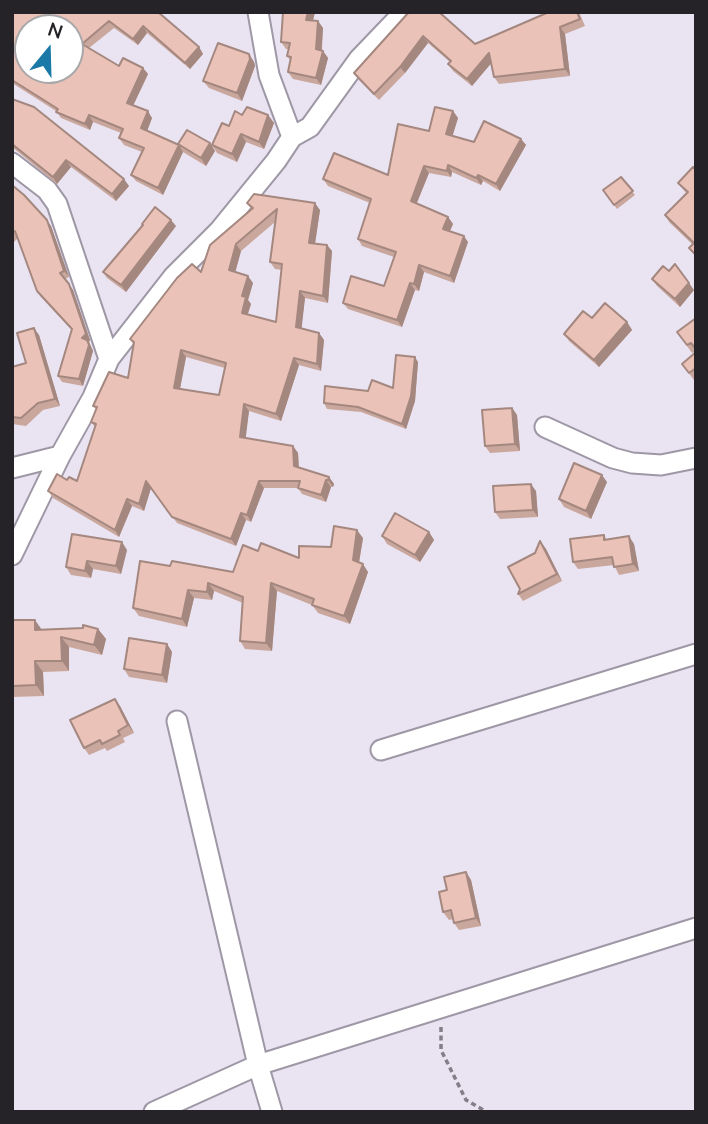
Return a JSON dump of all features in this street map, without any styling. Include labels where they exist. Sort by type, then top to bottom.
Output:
[{"type":"street","points":[[258,12],[269,75],[292,137]]},
{"type":"street","points":[[12,555],[60,456],[93,397],[109,359],[173,276],[219,231],[292,137],[310,127],[359,59],[404,12]]},
{"type":"street","points":[[12,163],[47,190],[57,204],[109,359]]},
{"type":"street","points":[[545,427],[613,458],[632,463],[661,466],[696,458]]},
{"type":"street","points":[[12,468],[60,456]]},
{"type":"street","points":[[381,750],[696,654]]},
{"type":"street","points":[[177,721],[258,1065],[272,1112]]},
{"type":"street","points":[[154,1112],[258,1065],[696,928]]},
{"type":"path","points":[[441,1007],[441,1050],[466,1100],[487,1112]]},
{"type":"building","points":[[12,12],[158,12],[199,47],[185,63],[143,26],[133,39],[109,21],[84,42],[84,14],[14,14],[14,81]]},
{"type":"building","points":[[283,12],[308,12],[306,20],[318,21],[316,49],[323,51],[316,78],[288,72],[290,43],[281,42]]},
{"type":"building","points":[[409,12],[439,12],[475,44],[549,12],[577,12],[580,19],[560,27],[565,69],[494,77],[489,53],[467,79],[448,64],[451,61],[423,36],[400,67],[374,94],[354,73]]},
{"type":"building","points":[[218,43],[249,54],[250,59],[237,93],[203,81]]},
{"type":"building","points":[[84,45],[119,66],[123,58],[143,68],[127,103],[148,111],[141,128],[179,145],[158,188],[131,175],[144,148],[119,138],[123,129],[89,115],[85,124],[56,112],[58,109],[18,84],[84,84]]},
{"type":"building","points":[[12,99],[34,107],[124,179],[112,194],[66,160],[53,177],[12,144]]},
{"type":"building","points":[[247,107],[268,115],[259,142],[241,134],[232,154],[212,145],[222,123],[229,126],[235,111],[242,115]]},
{"type":"building","points":[[435,107],[453,111],[446,134],[474,142],[484,121],[521,139],[496,184],[448,165],[447,171],[424,166],[411,201],[448,217],[443,229],[464,236],[450,276],[419,265],[414,284],[410,283],[397,320],[343,303],[351,276],[384,286],[396,252],[358,239],[371,199],[323,179],[334,153],[388,175],[398,124],[429,131]]},
{"type":"building","points":[[187,130],[210,143],[201,158],[178,144]]},
{"type":"building","points":[[693,167],[696,170],[696,255],[689,248],[694,243],[665,215],[688,192],[678,183]]},
{"type":"building","points":[[621,177],[633,191],[614,205],[603,190]]},
{"type":"building","points":[[12,185],[47,220],[64,271],[60,273],[69,284],[86,334],[82,338],[87,340],[89,345],[79,379],[58,376],[72,329],[37,291],[15,231],[12,233]]},
{"type":"building","points":[[254,194],[315,203],[309,243],[327,245],[323,296],[300,291],[296,327],[319,333],[317,364],[294,358],[276,414],[244,404],[240,437],[293,446],[294,466],[329,477],[328,480],[321,495],[298,488],[300,481],[259,481],[247,515],[241,513],[231,539],[172,517],[146,481],[139,504],[127,499],[115,530],[48,491],[57,474],[67,480],[69,477],[77,481],[96,424],[91,422],[97,407],[93,406],[109,372],[128,378],[134,342],[130,339],[177,278],[192,264],[201,272],[210,245],[253,208],[247,203]],"holes":[[[277,209],[270,262],[282,264],[276,322],[242,313],[246,297],[242,296],[248,276],[229,270],[236,244]],[[181,350],[226,363],[219,395],[174,388]]]},
{"type":"building","points":[[155,207],[171,220],[121,285],[103,272]]},
{"type":"building","points":[[675,264],[689,283],[675,299],[652,279],[663,266],[669,271]]},
{"type":"building","points":[[605,303],[627,322],[594,360],[564,334],[583,311],[592,318]]},
{"type":"building","points":[[696,318],[696,349],[691,343],[687,345],[677,332]]},
{"type":"building","points":[[34,328],[55,399],[38,403],[21,418],[12,417],[12,367],[26,363],[17,333]]},
{"type":"building","points":[[696,352],[696,368],[689,373],[682,364]]},
{"type":"building","points":[[396,355],[415,357],[411,396],[402,424],[358,407],[324,403],[325,386],[368,391],[372,380],[393,388]]},
{"type":"building","points":[[512,408],[515,444],[485,446],[482,410]]},
{"type":"building","points":[[574,463],[602,475],[586,511],[559,499]]},
{"type":"building","points":[[531,484],[533,510],[495,512],[493,486]]},
{"type":"building","points":[[395,513],[429,532],[415,555],[382,536]]},
{"type":"building","points":[[334,526],[357,530],[353,560],[363,564],[344,616],[312,605],[314,599],[271,583],[266,643],[240,641],[243,597],[208,583],[207,592],[188,590],[182,619],[133,608],[140,561],[170,566],[172,561],[233,572],[243,545],[258,551],[261,543],[299,558],[299,546],[331,547]]},
{"type":"building","points":[[72,534],[122,542],[116,566],[87,561],[85,571],[66,567]]},
{"type":"building","points":[[604,535],[604,540],[629,536],[633,564],[614,567],[612,557],[573,562],[570,539]]},
{"type":"building","points":[[540,541],[557,574],[518,594],[520,589],[508,567],[535,553]]},
{"type":"building","points":[[12,620],[35,620],[35,630],[83,628],[83,625],[98,629],[94,645],[61,637],[62,661],[35,661],[36,685],[12,686]]},
{"type":"building","points":[[129,638],[167,644],[162,675],[124,669]]},
{"type":"building","points":[[115,699],[128,725],[118,731],[120,735],[102,744],[100,740],[84,748],[70,720]]},
{"type":"building","points":[[466,872],[476,918],[454,923],[451,910],[443,912],[439,892],[447,890],[444,877]]}]
